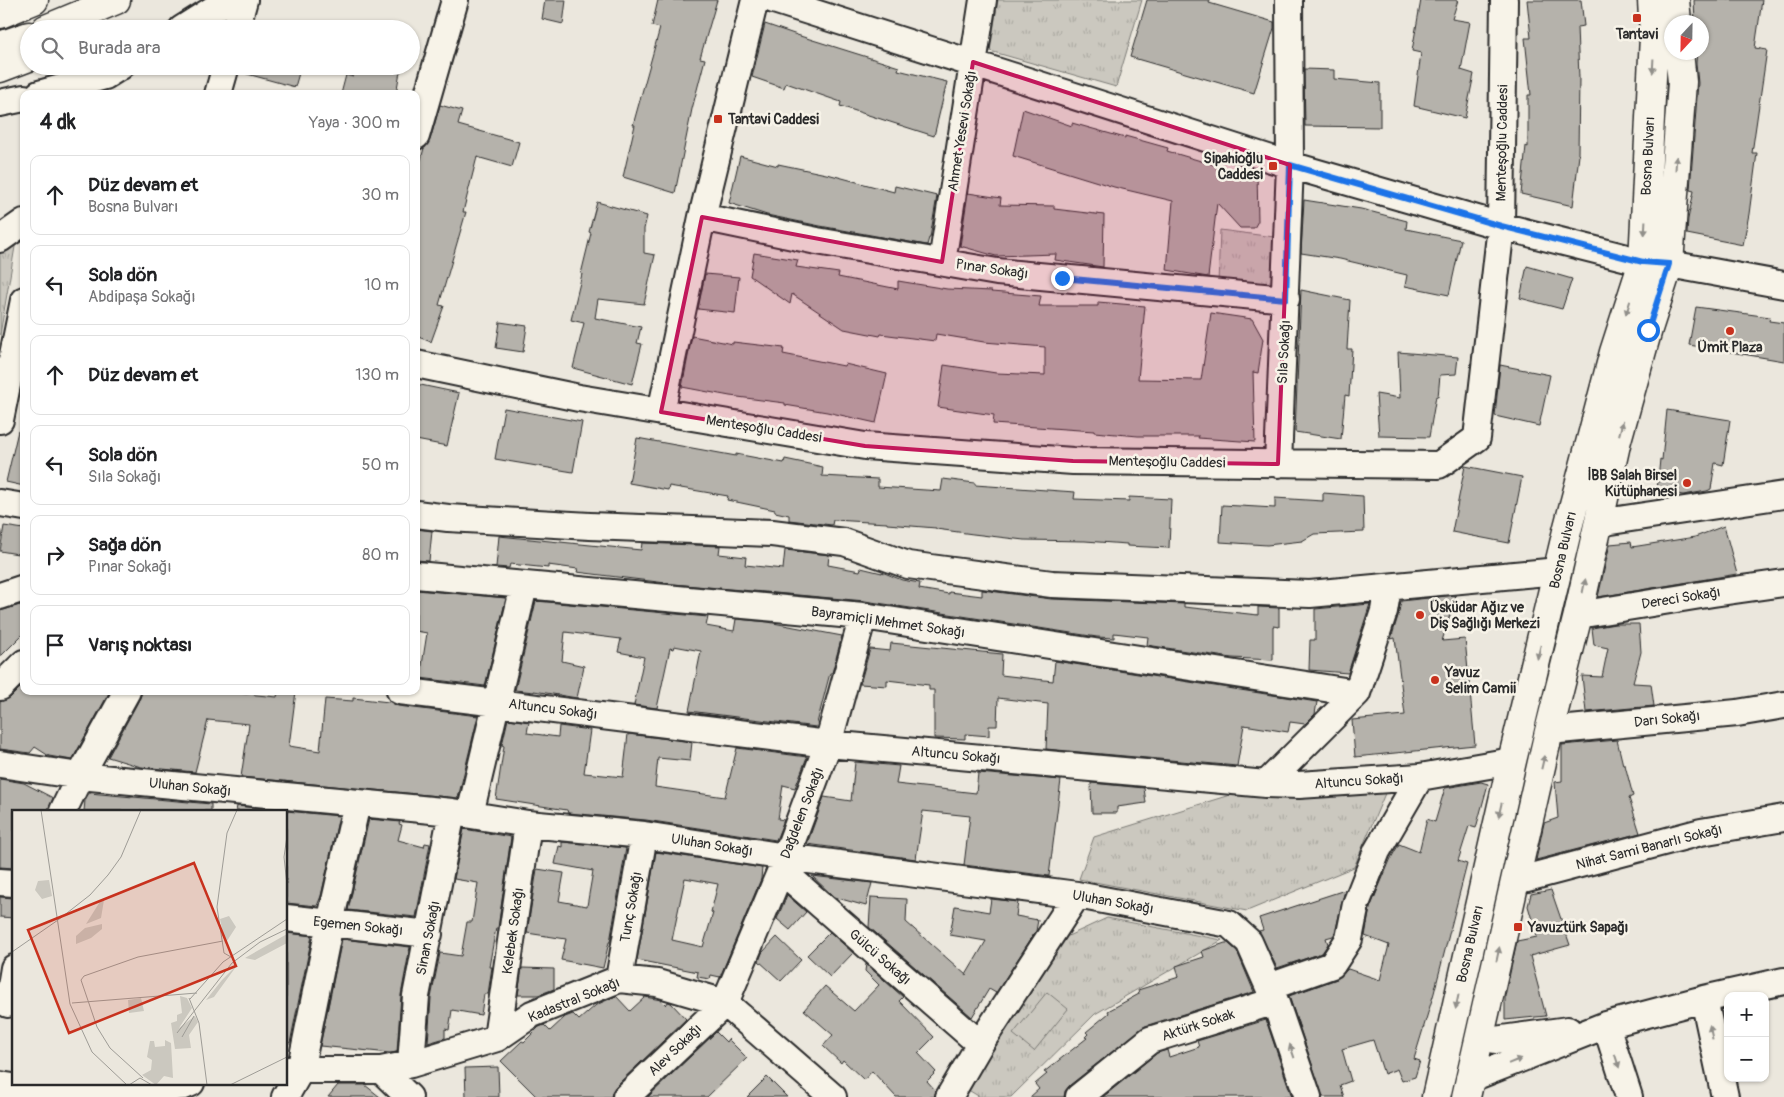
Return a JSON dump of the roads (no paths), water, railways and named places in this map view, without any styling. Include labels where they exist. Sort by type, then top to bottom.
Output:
[{"type":"main road","points":[[0,14],[34,0]]},
{"type":"main road","points":[[68,20],[116,0]]},
{"type":"main road","points":[[97,20],[134,0]]},
{"type":"main road","name":"Bosna Bulvarı","points":[[1433,1096],[1558,571],[1614,352],[1656,263],[1652,0]]},
{"type":"main road","points":[[1675,0],[1676,15]]},
{"type":"main road","points":[[0,46],[20,39]]},
{"type":"main road","points":[[0,68],[20,60]]},
{"type":"main road","name":"Bosna Bulvarı","points":[[1467,1088],[1598,523],[1620,431],[1648,330],[1682,82],[1680,60]]},
{"type":"main road","points":[[1433,1096],[1467,1088]]},
{"type":"street","points":[[196,20],[228,0]]},
{"type":"street","points":[[238,20],[244,0]]},
{"type":"street","points":[[420,122],[455,0]]},
{"type":"street","points":[[660,412],[702,217],[756,0]]},
{"type":"street","points":[[774,0],[973,62],[1290,165],[1501,226],[1656,263],[1784,285]]},
{"type":"street","name":"Ahmet Yesevi Sokağı","points":[[942,262],[983,0]]},
{"type":"street","name":"Sıla Sokağı","points":[[1278,464],[1290,165],[1290,0]]},
{"type":"street","name":"Menteşoğlu Caddesi","points":[[420,365],[579,398],[865,446],[1073,461],[1439,465],[1477,438],[1501,226],[1504,0]]},
{"type":"street","points":[[219,90],[223,75]]},
{"type":"street","points":[[57,90],[107,79]]},
{"type":"street","name":"Pınar Sokağı","points":[[702,217],[817,241],[997,272],[1286,299]]},
{"type":"street","points":[[0,238],[20,225]]},
{"type":"street","points":[[0,420],[20,320]]},
{"type":"street","points":[[1598,523],[1784,495]]},
{"type":"street","points":[[0,503],[20,506]]},
{"type":"street","points":[[420,514],[580,526],[772,533],[844,542],[908,565],[1052,584],[1310,594],[1558,571]]},
{"type":"street","name":"Bayramiçli Mehmet Sokağı","points":[[420,575],[863,616],[1357,692]]},
{"type":"street","name":"Dereci Sokağı","points":[[1578,615],[1784,583]]},
{"type":"street","name":"Sinan Sokağı","points":[[411,1064],[416,996],[429,934],[461,813],[495,702],[524,586]]},
{"type":"street","points":[[1266,784],[1357,692],[1384,611],[1388,587]]},
{"type":"street","points":[[0,596],[20,589]]},
{"type":"street","name":"Dağdelen Sokağı","points":[[725,1003],[783,863],[828,744],[863,616]]},
{"type":"street","points":[[0,687],[20,667]]},
{"type":"street","name":"Altuncu Sokağı","points":[[420,693],[828,744],[1266,784],[1298,785],[1420,776],[1512,761]]},
{"type":"street","points":[[63,810],[125,695]]},
{"type":"street","name":"Darı Sokağı","points":[[1549,731],[1737,713],[1784,705]]},
{"type":"street","name":"Uluhan Sokağı","points":[[0,764],[80,776],[461,813],[528,824],[644,835],[783,863],[1077,895],[1229,924],[1249,942],[1272,994],[1308,1097]]},
{"type":"street","name":"Aktürk Sokak","points":[[1079,1097],[1150,1040],[1272,994],[1332,966],[1349,939],[1356,904],[1377,851],[1420,776]]},
{"type":"street","points":[[285,1097],[330,923],[358,803]]},
{"type":"street","name":"Nihat Sami Banarlı Sokağı","points":[[1516,882],[1701,832],[1784,818]]},
{"type":"street","name":"Kelebek Sokağı","points":[[497,1038],[528,824]]},
{"type":"street","name":"Tunç Sokağı","points":[[618,979],[644,835]]},
{"type":"street","name":"Gülcü Sokağı","points":[[783,863],[980,1044]]},
{"type":"street","points":[[949,1097],[980,1044],[1077,895]]},
{"type":"street","name":"Egemen Sokağı","points":[[288,918],[429,934]]},
{"type":"street","points":[[7,1004],[12,978]]},
{"type":"street","name":"Kadastral Sokağı","points":[[293,1070],[381,1070],[411,1064],[497,1038],[532,1014],[618,979],[657,983],[725,1003],[816,1092]]},
{"type":"street","points":[[1480,1036],[1494,1040],[1606,1025],[1704,999],[1784,981]]},
{"type":"street","points":[[1704,999],[1725,1097]]},
{"type":"street","name":"Alev Sokağı","points":[[626,1097],[725,1003]]},
{"type":"street","points":[[1467,1088],[1606,1025]]},
{"type":"street","points":[[1606,1025],[1629,1097]]},
{"type":"street","points":[[381,1070],[409,1097]]},
{"type":"street","points":[[0,1085],[78,1097],[189,1084]]},
{"type":"place","name":"Tantavi","points":[[1637,18]]},
{"type":"place","name":"Tantavi Caddesi","points":[[718,119]]},
{"type":"place","name":"Sipahioğlu Caddesi","points":[[1273,166]]},
{"type":"place","name":"Ümit Plaza","points":[[1730,331]]},
{"type":"place","name":"İBB Salah Birsel Kütüphanesi","points":[[1687,483]]},
{"type":"place","name":"Üsküdar Ağız ve Diş Sağlığı Merkezi","points":[[1420,615]]},
{"type":"place","name":"Yavuz Selim Camii","points":[[1435,680]]},
{"type":"place","name":"Yavuztürk Sapağı","points":[[1518,927]]}]
